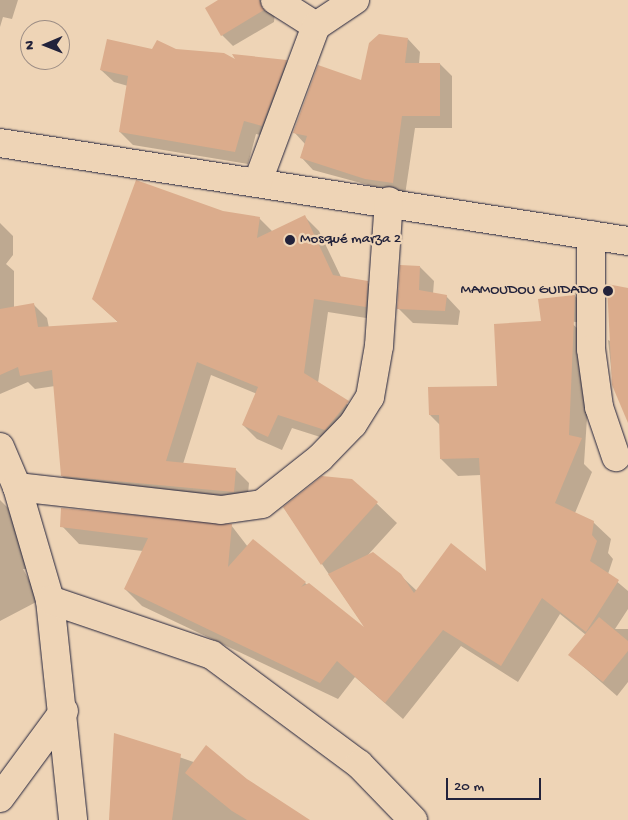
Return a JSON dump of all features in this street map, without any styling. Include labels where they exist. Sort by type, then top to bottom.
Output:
[{"type":"street","points":[[275,0],[316,26]]},
{"type":"street","points":[[258,182],[316,26],[355,0]]},
{"type":"street","points":[[0,143],[389,201],[628,242]]},
{"type":"street","points":[[17,487],[221,510],[262,504],[320,458],[353,424],[370,397],[379,346],[389,201]]},
{"type":"street","points":[[591,235],[590,349],[599,407],[616,457]]},
{"type":"street","points":[[0,447],[17,487],[50,600],[64,711],[73,820]]},
{"type":"street","points":[[50,600],[212,654],[359,764],[413,820]]},
{"type":"street","points":[[0,798],[64,711]]},
{"type":"building","points":[[218,0],[259,0],[264,10],[221,36],[205,8]]},
{"type":"building","points":[[379,34],[408,38],[405,63],[440,63],[440,116],[402,116],[393,183],[365,179],[300,158],[307,136],[293,133],[318,65],[361,80],[369,43]]},
{"type":"building","points":[[107,39],[152,49],[157,40],[176,49],[224,53],[235,59],[232,54],[287,60],[262,126],[244,121],[235,152],[119,132],[128,76],[100,70]]},
{"type":"building","points":[[136,180],[223,211],[260,217],[257,238],[305,215],[333,275],[368,281],[366,307],[314,299],[304,373],[349,401],[325,430],[278,415],[268,437],[242,425],[258,387],[197,362],[166,461],[236,468],[234,492],[61,476],[52,370],[20,376],[18,367],[0,375],[0,309],[34,303],[38,327],[118,322],[92,299]]},
{"type":"building","points":[[400,265],[420,266],[419,290],[447,295],[445,311],[397,309]]},
{"type":"building","points":[[607,284],[628,288],[628,423],[612,385]]},
{"type":"building","points":[[575,295],[569,435],[582,438],[555,503],[594,521],[592,535],[597,541],[590,561],[619,580],[586,632],[542,598],[501,666],[443,630],[385,703],[337,661],[320,683],[124,589],[148,538],[60,527],[61,508],[232,524],[228,567],[253,539],[306,582],[301,587],[309,583],[364,627],[328,574],[373,552],[401,574],[414,593],[451,543],[486,571],[479,458],[440,459],[439,415],[429,415],[428,387],[497,386],[494,324],[541,321],[538,299]]},
{"type":"building","points":[[322,476],[352,479],[378,502],[321,565],[283,507]]},
{"type":"building","points":[[599,617],[628,641],[628,651],[603,682],[568,655]]},
{"type":"building","points":[[114,733],[181,754],[172,820],[109,820]]},
{"type":"building","points":[[206,745],[247,779],[310,820],[247,820],[232,811],[185,773]]},
{"type":"place","name":"Mosqué marza 2","points":[[290,240]]},
{"type":"place","name":"MAMOUDOU GUIDADO","points":[[608,291]]}]
